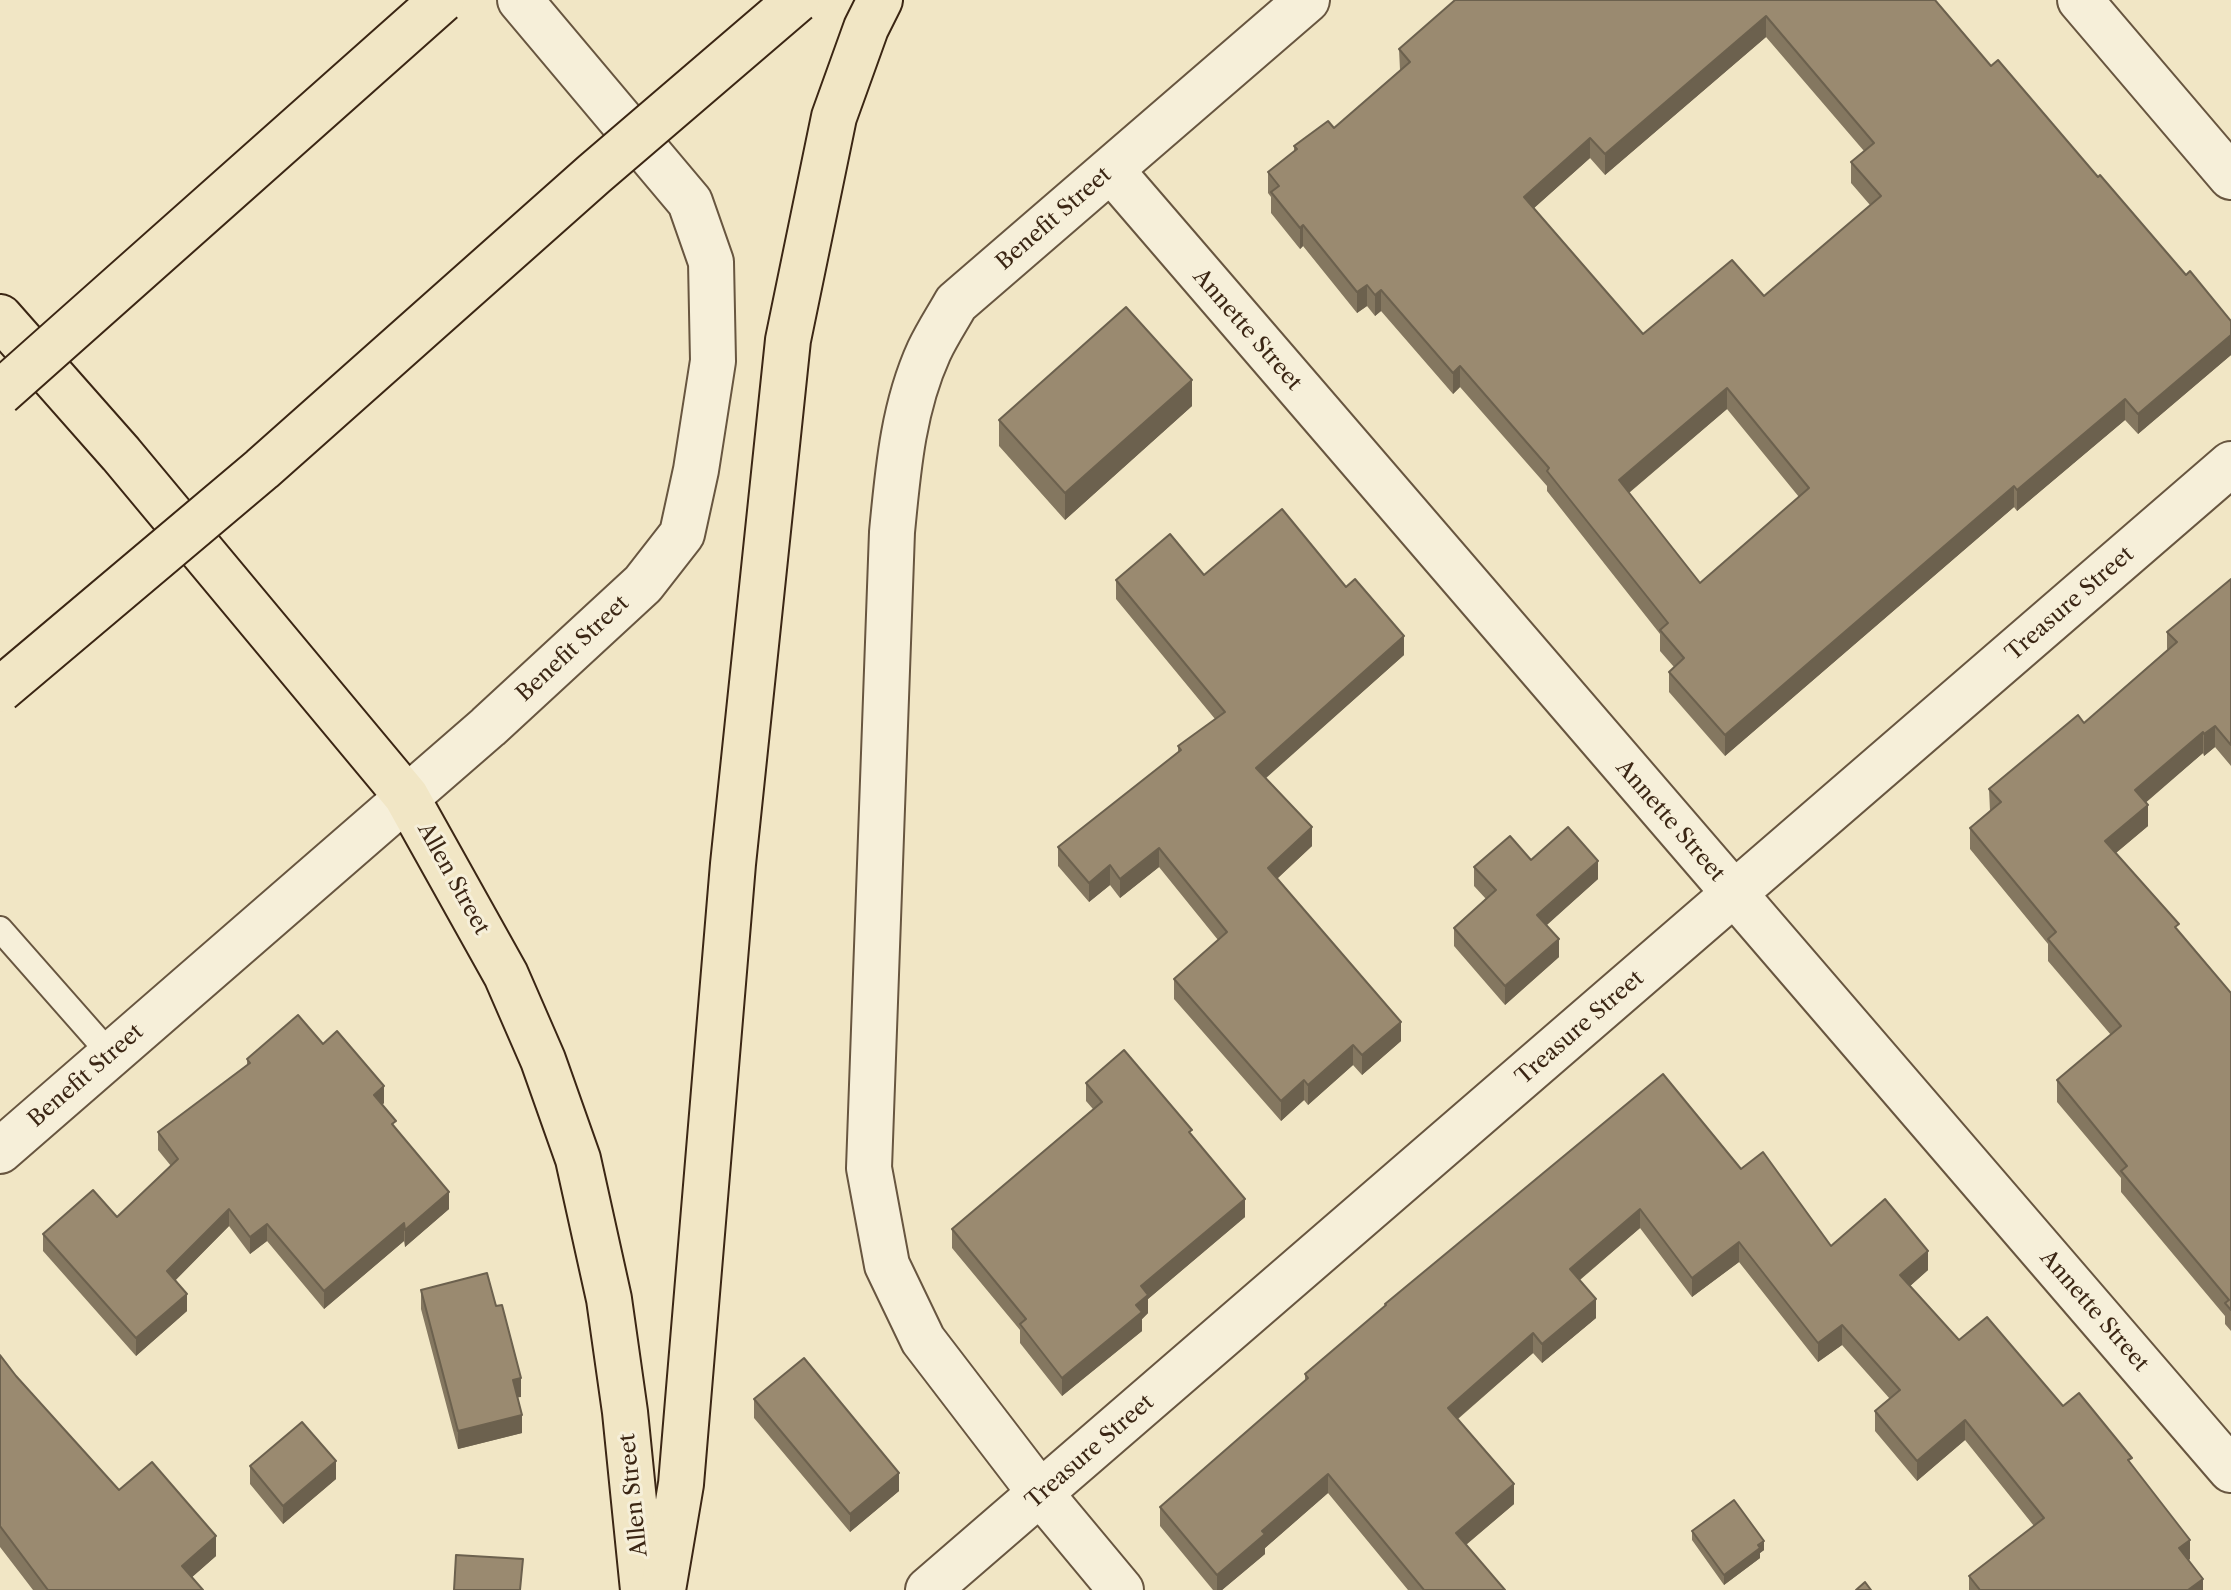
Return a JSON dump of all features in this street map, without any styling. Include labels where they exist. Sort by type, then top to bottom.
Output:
[{"type":"main road","points":[[0,393],[442,0]]},
{"type":"main road","points":[[0,690],[262,469],[594,174],[797,0]]},
{"type":"main road","points":[[650,1583],[681,1484],[733,864],[788,340],[834,117],[866,28],[880,0]]},
{"type":"main road","name":"Allen Street","points":[[0,317],[121,454],[406,796],[506,975],[543,1060],[578,1159],[609,1299],[650,1583]]},
{"type":"street","name":"Benefit Street","points":[[0,1151],[488,727],[643,584],[682,534],[696,470],[713,361],[711,262],[690,202],[520,0]]},
{"type":"street","name":"Benefit Street","points":[[1041,1494],[923,1340],[887,1265],[869,1168],[892,532],[900,448],[913,395],[929,351],[956,303],[1307,0]]},
{"type":"street","points":[[2080,0],[2231,177]]},
{"type":"street","name":"Annette Street","points":[[1111,170],[2231,1470]]},
{"type":"street","name":"Treasure Street","points":[[928,1590],[2231,464]]},
{"type":"street","points":[[1041,1494],[1121,1590]]},
{"type":"lane","points":[[0,929],[111,1055]]},
{"type":"building","points":[[1455,0],[1935,0],[1991,66],[1998,60],[2186,275],[2190,271],[2231,321],[2231,335],[2138,414],[2125,399],[2017,490],[2014,486],[1725,735],[1669,672],[1684,658],[1660,630],[1668,623],[1547,471],[1549,468],[1460,366],[1453,373],[1381,290],[1375,295],[1367,285],[1357,292],[1303,225],[1300,228],[1271,192],[1279,186],[1268,172],[1297,149],[1294,146],[1328,121],[1334,128],[1410,62],[1399,49]],"holes":[[[1766,16],[1874,143],[1851,162],[1881,196],[1764,296],[1732,260],[1643,334],[1524,197],[1590,138],[1605,154]],[[1727,388],[1809,488],[1700,583],[1619,480]]]},
{"type":"building","points":[[1126,307],[1192,380],[1065,493],[999,420]]},
{"type":"building","points":[[1282,509],[1346,587],[1355,579],[1404,636],[1256,768],[1312,827],[1268,868],[1401,1022],[1362,1055],[1353,1045],[1308,1085],[1304,1080],[1281,1101],[1174,979],[1227,932],[1159,848],[1120,879],[1110,865],[1089,883],[1058,847],[1181,750],[1178,746],[1225,712],[1116,580],[1170,534],[1204,575]]},
{"type":"building","points":[[2231,579],[2231,745],[2215,726],[2203,732],[2135,790],[2148,805],[2105,841],[2179,924],[2175,927],[2231,993],[2231,1310],[2225,1303],[2229,1300],[2121,1171],[2127,1166],[2057,1080],[2121,1026],[2048,939],[2056,932],[1970,828],[2001,802],[1989,789],[2078,715],[2084,723],[2177,642],[2167,632]]},
{"type":"building","points":[[1568,827],[1598,861],[1537,915],[1559,939],[1505,986],[1454,928],[1496,890],[1474,867],[1510,836],[1531,860]]},
{"type":"building","points":[[298,1015],[323,1044],[337,1031],[384,1086],[374,1095],[396,1121],[392,1124],[449,1192],[405,1230],[404,1223],[324,1291],[267,1224],[250,1237],[229,1209],[167,1271],[187,1294],[136,1338],[43,1234],[93,1190],[117,1217],[178,1159],[158,1132],[250,1063],[247,1059]]},
{"type":"building","points":[[1124,1050],[1245,1199],[1141,1286],[1148,1295],[1136,1305],[1142,1312],[1062,1378],[1020,1324],[1026,1319],[952,1229],[1102,1102],[1086,1083]]},
{"type":"building","points":[[1663,1074],[1741,1169],[1763,1152],[1831,1246],[1885,1199],[1928,1251],[1900,1275],[1959,1340],[1987,1317],[2063,1406],[2079,1393],[2132,1458],[2128,1460],[2190,1540],[2179,1548],[2203,1579],[2188,1590],[1980,1590],[1969,1576],[2044,1518],[1965,1420],[1917,1461],[1875,1411],[1900,1390],[1842,1325],[1818,1343],[1739,1242],[1692,1278],[1640,1209],[1570,1269],[1596,1299],[1542,1344],[1533,1333],[1448,1408],[1514,1484],[1456,1533],[1505,1590],[1424,1590],[1328,1474],[1217,1575],[1160,1507],[1308,1378],[1305,1374],[1385,1304]]},
{"type":"building","points":[[487,1273],[496,1306],[502,1305],[521,1378],[513,1380],[522,1415],[458,1431],[421,1290]]},
{"type":"building","points":[[0,1355],[119,1490],[152,1462],[216,1536],[182,1566],[203,1590],[48,1590],[0,1526]]},
{"type":"building","points":[[804,1358],[899,1473],[850,1514],[754,1399]]},
{"type":"building","points":[[302,1422],[336,1461],[283,1506],[250,1466]]},
{"type":"building","points":[[1734,1500],[1764,1541],[1758,1545],[1760,1548],[1724,1575],[1692,1531]]},
{"type":"building","points":[[456,1555],[523,1559],[520,1590],[454,1590]]},
{"type":"building","points":[[1865,1582],[1871,1590],[1856,1590]]}]
